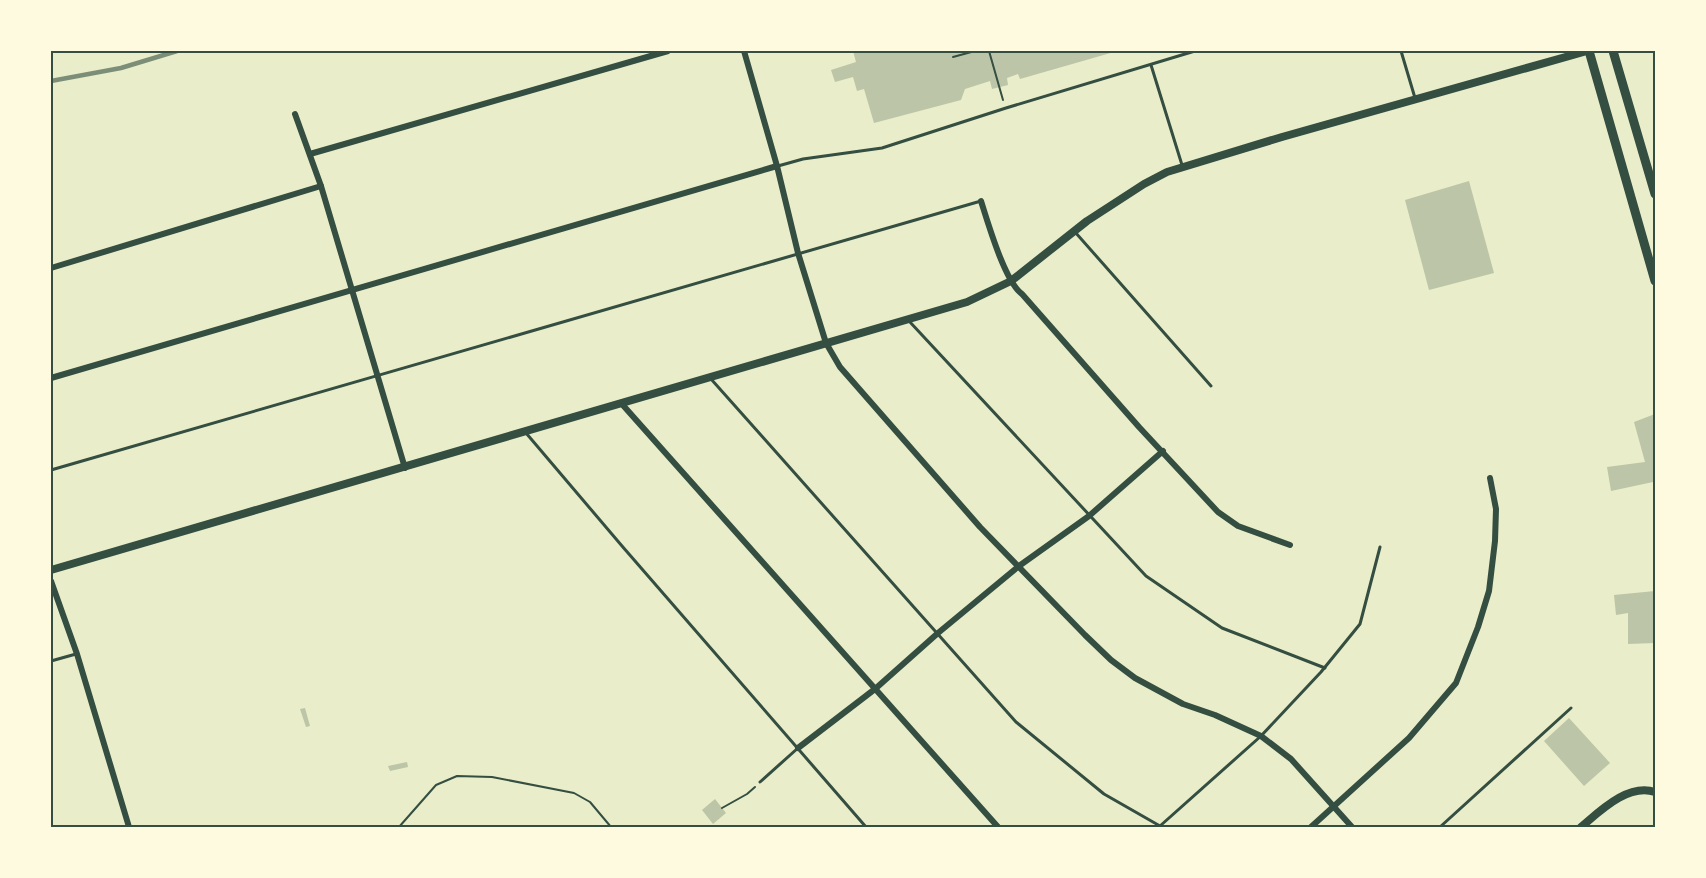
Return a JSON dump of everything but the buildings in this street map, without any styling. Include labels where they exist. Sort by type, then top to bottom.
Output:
[{"type":"main road","points":[[1588,51],[1655,280]]},
{"type":"main road","points":[[1613,51],[1655,194]]},
{"type":"street","points":[[310,154],[669,51]]},
{"type":"street","points":[[744,51],[777,166],[798,254],[826,343],[840,367],[980,527],[1111,660],[1135,678],[1183,704],[1215,715],[1261,736],[1291,759],[1352,827]]},
{"type":"street","points":[[51,570],[526,433],[967,302],[1011,281],[1087,221],[1167,172],[1588,51]]},
{"type":"street","points":[[295,114],[321,186],[405,468]]},
{"type":"street","points":[[51,378],[777,166]]},
{"type":"street","points":[[51,268],[321,186]]},
{"type":"street","points":[[981,201],[994,243],[1015,289],[1022,294],[1218,512],[1238,526],[1290,545]]},
{"type":"street","points":[[621,403],[998,827]]},
{"type":"street","points":[[798,748],[875,689],[1019,566],[1089,516],[1162,451]]},
{"type":"street","points":[[1311,827],[1409,738],[1456,683],[1479,627],[1489,591],[1496,509],[1490,478]]},
{"type":"street","points":[[51,582],[77,654],[129,827]]},
{"type":"street","points":[[1581,827],[1606,806],[1621,798],[1637,791],[1655,792]]},
{"type":"lane","points":[[777,166],[803,159],[882,148],[1195,51]]},
{"type":"lane","points":[[1401,51],[1416,100]]},
{"type":"lane","points":[[1151,65],[1182,167]]},
{"type":"lane","points":[[51,470],[981,201]]},
{"type":"lane","points":[[1075,232],[1210,386]]},
{"type":"lane","points":[[908,320],[1146,576],[1222,628],[1325,668]]},
{"type":"lane","points":[[709,378],[1016,722],[1104,794],[1159,826],[1261,736],[1325,668],[1360,624],[1380,548]]},
{"type":"lane","points":[[526,433],[614,538],[866,827]]},
{"type":"lane","points":[[51,661],[77,654]]},
{"type":"lane","points":[[1440,827],[1571,708]]},
{"type":"lane","points":[[760,782],[798,748]]},
{"type":"path","points":[[953,57],[975,51]]},
{"type":"path","points":[[989,51],[1006,108]]},
{"type":"path","points":[[399,827],[436,785],[457,776],[492,777],[574,793],[590,802],[611,827]]},
{"type":"path","points":[[722,808],[747,794]]},
{"type":"railway","points":[[51,81],[121,68],[177,51]]}]
